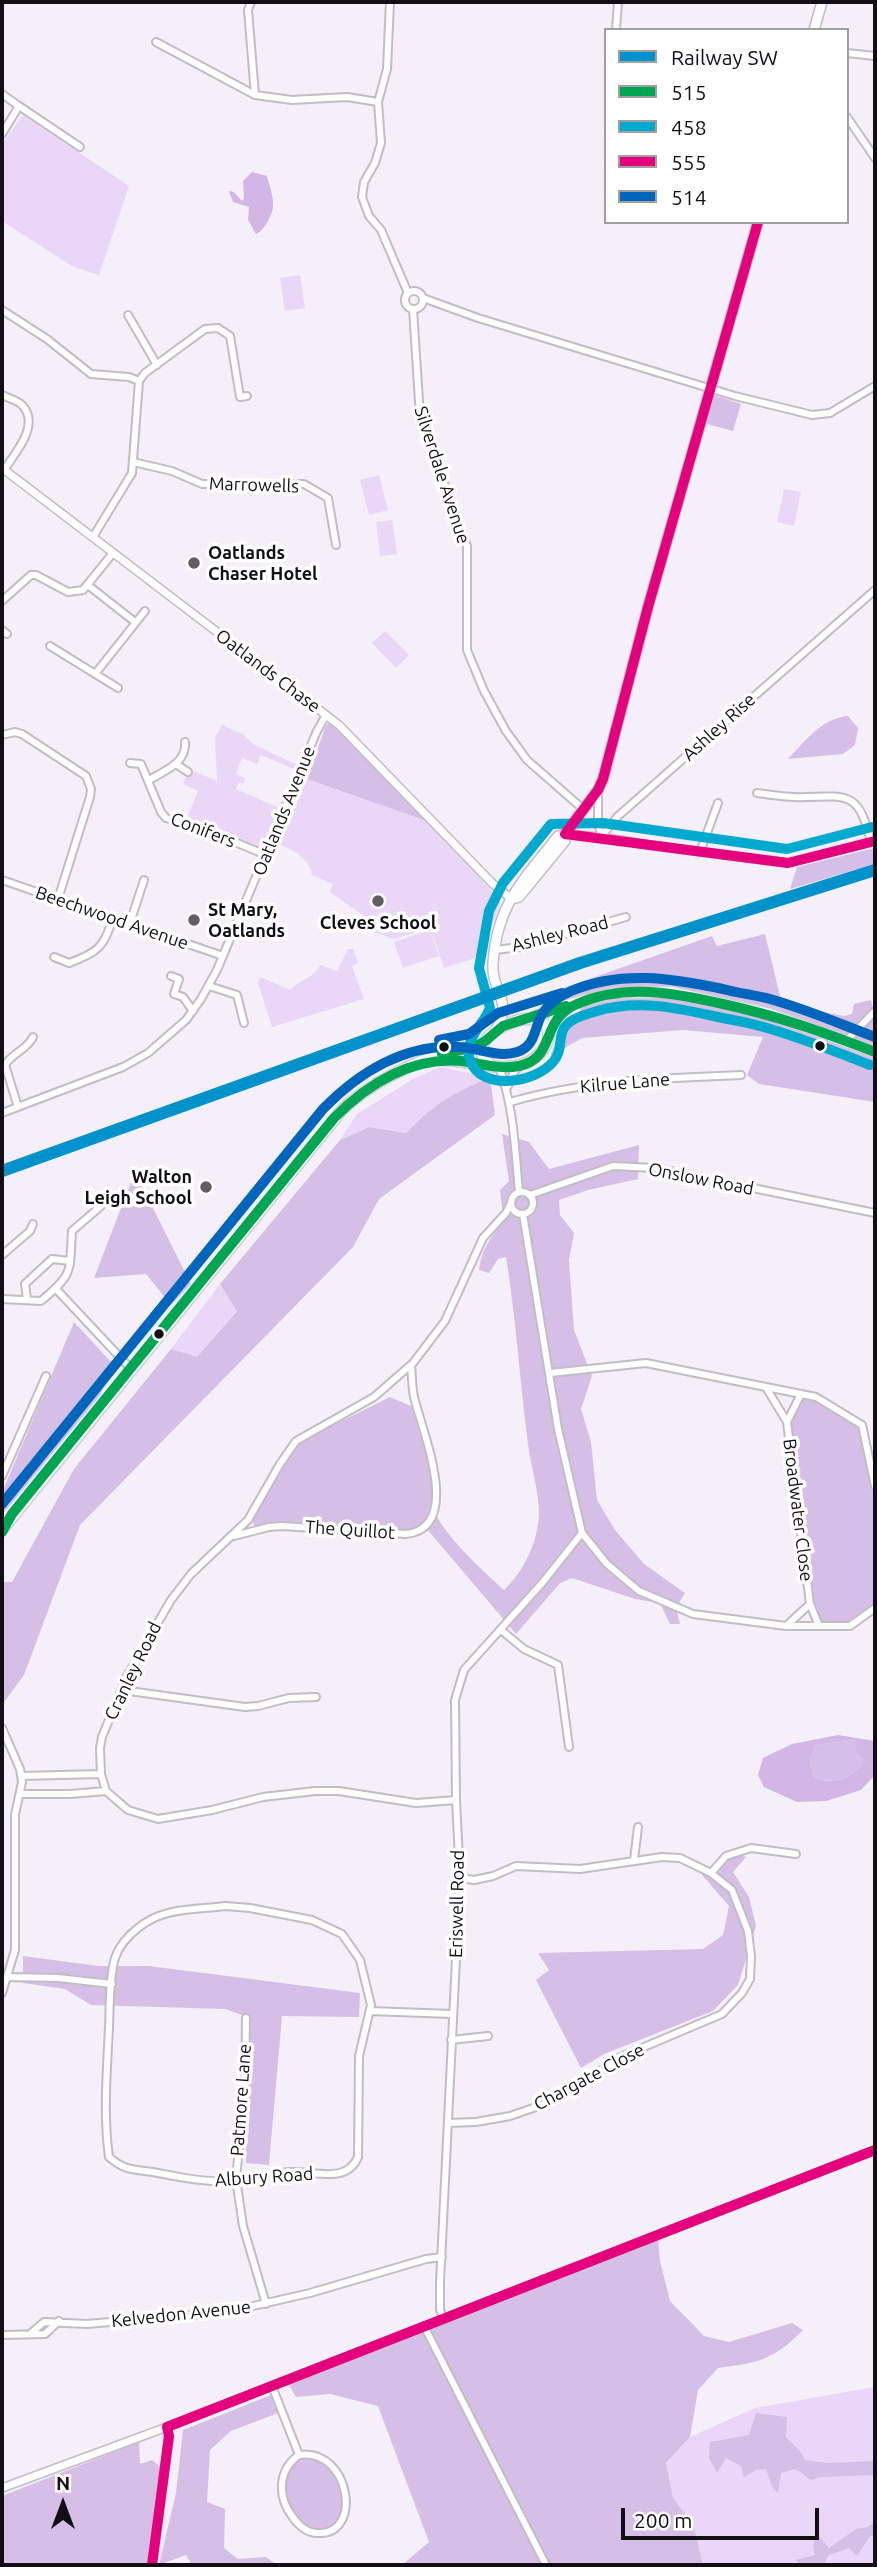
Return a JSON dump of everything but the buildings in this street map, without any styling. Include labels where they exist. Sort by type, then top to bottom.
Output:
[{"type":"main road","points":[[815,28],[822,2]]},
{"type":"main road","name":"Ashley Road","points":[[504,1006],[494,977],[495,950],[502,916],[514,892],[558,836],[565,834],[598,790],[608,765],[648,607],[757,224]]},
{"type":"main road","points":[[496,1029],[551,1009],[614,993],[652,990],[682,993],[770,1014],[875,1052]]},
{"type":"main road","points":[[427,1061],[447,1059],[494,1065],[522,1065],[544,1052],[548,1044],[548,1032],[555,1018],[574,1004]]},
{"type":"main road","points":[[2,1530],[342,1110],[370,1088],[446,1052],[467,1049],[484,1042],[503,1018],[504,1006],[525,1019],[540,1023],[548,1032]]},
{"type":"main road","points":[[484,1042],[483,1056],[494,1065]]},
{"type":"street","points":[[251,2],[248,10],[255,95]]},
{"type":"street","points":[[390,2],[387,69],[379,102],[381,143],[376,163],[364,182],[362,197],[369,216],[382,230],[408,293],[405,301],[407,306],[413,309],[421,306],[423,298]]},
{"type":"street","points":[[616,28],[618,2]]},
{"type":"street","points":[[156,42],[255,95],[292,100],[347,97],[379,102]]},
{"type":"street","points":[[849,53],[875,56]]},
{"type":"street","points":[[2,94],[80,147]]},
{"type":"street","points":[[2,134],[19,106]]},
{"type":"street","points":[[849,120],[875,158]]},
{"type":"street","points":[[408,293],[417,291],[423,298],[478,318],[812,415],[830,413],[875,386]]},
{"type":"street","name":"Silverdale Avenue","points":[[413,309],[420,417],[467,546],[467,650],[484,691],[506,732],[527,760],[583,809]]},
{"type":"street","points":[[2,310],[47,339],[91,374],[128,377],[139,381]]},
{"type":"street","points":[[128,315],[157,365]]},
{"type":"street","points":[[93,537],[132,473],[139,381],[145,373],[205,330],[218,328],[230,336],[240,397],[247,396]]},
{"type":"street","points":[[2,395],[21,404],[29,416],[28,432],[3,469]]},
{"type":"street","name":"Marrowells","points":[[133,463],[172,471],[202,484],[304,484],[328,498],[335,545]]},
{"type":"street","name":"Oatlands Chase","points":[[3,469],[326,715],[364,749],[493,884],[512,899]]},
{"type":"street","points":[[2,601],[31,575],[68,592],[77,593],[89,586],[113,553]]},
{"type":"street","points":[[89,586],[135,622]]},
{"type":"street","name":"Ashley Rise","points":[[601,836],[617,817],[875,590]]},
{"type":"street","points":[[95,674],[145,611]]},
{"type":"street","points":[[50,646],[118,688]]},
{"type":"street","name":"Oatlands Avenue","points":[[2,1112],[135,1061],[154,1048],[193,1011],[223,956],[326,715]]},
{"type":"street","points":[[2,735],[15,732],[22,734],[86,776],[89,782],[90,797],[58,899]]},
{"type":"street","points":[[149,780],[176,764],[183,755],[185,742]]},
{"type":"street","name":"Conifers","points":[[130,763],[141,764],[166,818],[211,832],[266,855]]},
{"type":"street","points":[[176,764],[188,772]]},
{"type":"street","points":[[598,790],[601,836]]},
{"type":"street","points":[[565,834],[601,836],[788,863],[873,842],[859,808],[846,797],[786,797],[757,793]]},
{"type":"street","points":[[700,852],[718,803]]},
{"type":"street","name":"Beechwood Avenue","points":[[2,880],[223,956]]},
{"type":"street","points":[[130,923],[144,880]]},
{"type":"street","points":[[54,957],[69,963],[94,953],[102,946],[113,917]]},
{"type":"street","name":"Ashley Road","points":[[495,950],[520,947],[626,918]]},
{"type":"street","points":[[171,976],[179,979],[174,994],[183,997],[193,1011]]},
{"type":"street","points":[[209,986],[237,995],[244,1023]]},
{"type":"street","points":[[846,1041],[875,1011]]},
{"type":"street","points":[[18,1107],[5,1065],[10,1057],[29,1045],[33,1037]]},
{"type":"street","points":[[494,1065],[507,1088],[510,1102],[519,1192]]},
{"type":"street","points":[[507,1088],[515,1070],[522,1065]]},
{"type":"street","name":"Kilrue Lane","points":[[510,1102],[550,1091],[643,1079],[741,1075]]},
{"type":"street","name":"Onslow Road","points":[[530,1195],[613,1166],[655,1168],[875,1213]]},
{"type":"street","points":[[519,1192],[530,1195],[533,1206],[523,1214],[514,1210],[512,1203],[513,1197],[519,1192]]},
{"type":"street","name":"Cranley Road","points":[[106,1791],[101,1774],[102,1737],[135,1660],[171,1600],[191,1574],[253,1513],[296,1441],[363,1405],[411,1365],[445,1321],[483,1238],[512,1203]]},
{"type":"street","points":[[2,1299],[41,1301],[56,1289],[69,1275],[72,1230],[101,1206]]},
{"type":"street","points":[[523,1214],[558,1429],[582,1533],[607,1564],[639,1591],[693,1614],[786,1626],[850,1626],[875,1608]]},
{"type":"street","points":[[2,1255],[30,1231],[33,1224]]},
{"type":"street","points":[[27,1299],[25,1284],[52,1258],[70,1261]]},
{"type":"street","points":[[56,1289],[131,1368]]},
{"type":"street","points":[[550,1373],[646,1363],[816,1397],[862,1425],[875,1486]]},
{"type":"street","name":"The Quillot","points":[[232,1536],[282,1526],[406,1534],[417,1533],[427,1526],[437,1505],[436,1483],[414,1396],[411,1365]]},
{"type":"street","points":[[2,1476],[46,1376]]},
{"type":"street","name":"Broadwater Close","points":[[767,1388],[786,1422],[810,1604],[786,1626]]},
{"type":"street","points":[[786,1422],[802,1394]]},
{"type":"street","name":"Eriswell Road","points":[[443,2319],[440,2306],[460,1878],[455,1700],[464,1670],[543,1583],[582,1533]]},
{"type":"street","points":[[810,1604],[819,1626]]},
{"type":"street","points":[[501,1630],[524,1649],[558,1665],[569,1747]]},
{"type":"street","points":[[122,1690],[245,1707],[289,1698],[316,1697]]},
{"type":"street","points":[[2,1728],[21,1776],[15,1815],[15,1950],[2,1993]]},
{"type":"street","points":[[21,1776],[101,1774]]},
{"type":"street","points":[[20,1794],[106,1791],[128,1810],[158,1819],[212,1810],[262,1797],[315,1791],[339,1791],[416,1803],[456,1800]]},
{"type":"street","points":[[634,1860],[638,1827]]},
{"type":"street","points":[[711,1873],[726,1856],[751,1848],[796,1854]]},
{"type":"street","name":"Chargate Close","points":[[448,2123],[476,2122],[510,2116],[539,2106],[576,2088],[618,2057],[722,2014],[750,1979],[748,1931],[732,1891],[711,1873],[680,1858],[634,1860],[580,1869],[516,1866],[493,1876],[474,1880],[460,1878]]},
{"type":"street","points":[[7,1977],[72,1979],[111,1984],[120,1947],[136,1928],[157,1915],[181,1909],[225,1906],[250,1908],[304,1917],[342,1934],[360,1960],[370,2011],[452,2014]]},
{"type":"street","name":"Albury Road","points":[[111,1984],[107,2068],[108,2157],[125,2169],[206,2181],[292,2172],[336,2174],[354,2167],[360,2147],[359,2056],[370,2011]]},
{"type":"street","name":"Patmore Lane","points":[[246,2018],[245,2086],[236,2179],[243,2226],[266,2304]]},
{"type":"street","points":[[451,2040],[488,2036]]},
{"type":"street","points":[[2,2488],[167,2427],[875,2150]]},
{"type":"street","name":"Kelvedon Avenue","points":[[2,2335],[31,2333],[44,2322],[87,2324],[227,2312],[442,2257]]},
{"type":"street","points":[[424,2326],[546,2565]]},
{"type":"street","points":[[272,2386],[299,2455]]},
{"type":"street","points":[[152,2565],[169,2436],[167,2427]]},
{"type":"street","points":[[299,2455],[318,2456],[328,2463],[339,2475],[344,2487],[344,2516],[335,2528],[326,2533],[314,2533],[303,2528],[285,2504],[282,2487],[284,2474],[288,2463],[299,2455]]},
{"type":"shaded area","points":[[23,115],[129,186],[99,275],[72,266],[2,221],[2,144]]},
{"type":"shaded area","points":[[252,172],[267,176],[273,202],[267,222],[256,234],[248,220],[249,207],[233,202],[229,191],[234,192],[242,201],[243,181]]},
{"type":"shaded area","points":[[300,275],[305,308],[285,311],[280,278]]},
{"type":"shaded area","points":[[714,395],[741,404],[733,431],[707,424]]},
{"type":"shaded area","points":[[379,475],[388,510],[369,515],[360,480]]},
{"type":"shaded area","points":[[784,489],[801,492],[794,526],[777,522]]},
{"type":"shaded area","points":[[392,520],[397,554],[380,556],[376,522]]},
{"type":"shaded area","points":[[385,631],[409,655],[396,668],[372,643]]},
{"type":"shaded area","points":[[848,716],[858,728],[855,745],[843,754],[788,759],[822,726]]},
{"type":"shaded area","points":[[330,723],[379,767],[429,822],[307,779],[326,725]]},
{"type":"shaded area","points":[[222,725],[244,735],[253,744],[297,765],[294,769],[261,755],[257,764],[242,758],[236,774],[245,778],[244,784],[239,782],[236,789],[279,808],[264,844],[258,846],[214,829],[185,822],[198,791],[183,784],[189,769],[217,781],[215,738]]},
{"type":"shaded area","points":[[307,779],[429,822],[501,904],[491,928],[485,955],[444,968],[430,928],[394,939],[372,931],[371,926],[362,929],[364,916],[330,892],[333,884],[312,875],[304,859],[279,844]]},
{"type":"shaded area","points":[[875,848],[875,864],[790,889],[797,867]]},
{"type":"shaded area","points":[[430,930],[439,956],[403,968],[394,942]]},
{"type":"shaded area","points":[[765,934],[782,1004],[844,1016],[852,1014],[854,1004],[871,1000],[875,1019],[875,1102],[759,1084],[747,1075],[763,1037],[683,1030],[582,1038],[550,1056],[561,1029],[581,1010],[549,993],[712,936],[717,946]]},
{"type":"shaded area","points":[[348,949],[353,949],[358,963],[352,966],[364,999],[272,1027],[258,983],[260,977],[290,990],[314,973],[320,965],[337,971]]},
{"type":"shaded area","points":[[439,1067],[490,1077],[445,1100],[406,1133],[369,1127],[340,1140],[357,1114],[413,1079]]},
{"type":"shaded area","points":[[490,1077],[495,1115],[379,1199],[353,1247],[80,1525],[24,1675],[2,1705],[2,1582],[12,1582],[74,1469],[171,1349],[197,1357],[237,1311],[220,1284],[340,1140],[369,1127],[406,1133],[445,1100]]},
{"type":"shaded area","points":[[502,1134],[529,1142],[549,1169],[639,1145],[638,1179],[588,1190],[559,1200],[560,1215],[574,1233],[569,1260],[574,1330],[592,1376],[581,1409],[591,1442],[597,1500],[615,1530],[644,1564],[685,1593],[676,1608],[680,1624],[670,1624],[660,1603],[635,1599],[572,1578],[560,1583],[516,1634],[427,1529],[405,1532],[270,1525],[255,1529],[252,1518],[299,1442],[390,1397],[411,1406],[428,1466],[433,1507],[453,1540],[504,1590],[524,1565],[536,1535],[539,1505],[528,1444],[506,1257],[498,1259],[489,1273],[479,1270],[487,1244],[504,1223],[500,1190],[509,1181]]},
{"type":"shaded area","points":[[135,1172],[191,1284],[171,1305],[146,1274],[94,1278]]},
{"type":"shaded area","points":[[220,1284],[237,1310],[197,1358],[171,1349]]},
{"type":"shaded area","points":[[74,1322],[112,1363],[101,1394],[2,1515],[3,1490]]},
{"type":"shaded area","points":[[801,1394],[816,1397],[862,1425],[875,1486],[875,1608],[850,1626],[819,1626],[810,1604],[787,1422]]},
{"type":"shaded area","points":[[838,1735],[875,1741],[875,1775],[861,1790],[826,1801],[797,1802],[764,1787],[758,1775],[763,1758],[792,1744]],"holes":[[[855,1740],[858,1754],[865,1760],[855,1772],[842,1779],[828,1781],[814,1777],[810,1760],[816,1745]]]},
{"type":"shaded area","points":[[856,1740],[865,1760],[855,1772],[842,1779],[828,1781],[814,1777],[810,1760],[816,1745]]},
{"type":"shaded area","points":[[729,1852],[746,1857],[733,1872],[749,1897],[756,1926],[738,1985],[713,2011],[604,2054],[581,2068],[536,1980],[549,1970],[538,1953],[703,1949],[723,1935],[729,1906],[702,1875]]},
{"type":"shaded area","points":[[23,1956],[99,1966],[149,1966],[360,1993],[359,2017],[282,2016],[269,2165],[246,2163],[248,2017],[225,2009],[91,2005],[65,1989],[23,1983]]},
{"type":"shaded area","points":[[658,2239],[660,2261],[670,2301],[704,2336],[729,2342],[792,2323],[803,2330],[774,2354],[744,2364],[718,2368],[698,2390],[690,2437],[666,2463],[673,2497],[694,2527],[703,2565],[402,2565],[429,2542],[378,2406],[330,2394],[296,2397],[288,2383]]},
{"type":"shaded area","points":[[875,2387],[875,2565],[703,2565],[694,2527],[673,2497],[666,2463],[690,2437],[755,2408]]},
{"type":"shaded area","points":[[271,2395],[278,2413],[231,2431],[210,2450],[207,2502],[225,2509],[224,2548],[238,2559],[266,2557],[277,2565],[192,2565],[186,2555],[159,2565],[176,2493],[183,2430]]},
{"type":"shaded area","points":[[756,2413],[787,2417],[786,2437],[805,2460],[828,2463],[875,2461],[875,2475],[822,2477],[811,2480],[796,2469],[781,2473],[778,2493],[772,2487],[766,2469],[756,2470],[744,2477],[741,2466],[726,2458],[717,2473],[709,2458],[710,2442],[749,2435]]},
{"type":"shaded area","points":[[139,2442],[140,2464],[152,2460],[161,2467],[148,2565],[2,2565],[2,2496]]},
{"type":"shaded area","points":[[303,2458],[320,2462],[327,2467],[341,2489],[342,2506],[338,2521],[330,2529],[309,2527],[298,2519],[290,2508],[286,2494],[286,2478],[292,2466]]},
{"type":"shaded area","points":[[875,2521],[875,2536],[870,2536],[857,2556],[849,2548],[829,2555],[823,2565],[801,2565],[795,2560],[815,2555],[813,2546],[817,2533],[829,2548],[856,2529],[868,2527]]},
{"type":"rail line","name":"SW","points":[[2,1171],[580,963],[875,870]]},
{"type":"transit line","name":"555","points":[[565,834],[598,790],[603,779],[648,607],[757,224]]},
{"type":"transit line","name":"458","points":[[870,1065],[802,1039],[755,1025],[643,1005],[612,1007],[570,1022],[562,1032],[558,1053],[553,1062],[545,1069],[522,1079],[509,1081],[485,1077],[476,1070],[470,1060],[469,1046],[490,1008],[479,968],[489,911],[503,883],[551,824],[603,823],[787,849],[872,827]]},
{"type":"transit line","name":"555","points":[[565,834],[788,863],[875,841]]},
{"type":"transit line","name":"514","points":[[2,1504],[323,1109],[368,1072],[402,1055],[439,1047],[459,1047],[503,1054],[517,1052],[528,1046],[542,1014],[559,998],[590,984],[627,978],[665,979],[770,999],[875,1037]]},
{"type":"transit line","name":"515","points":[[2,1532],[12,1514],[334,1118],[361,1094],[392,1075],[425,1063],[443,1061],[497,1067],[519,1066],[531,1062],[539,1055],[557,1019],[565,1011],[595,998],[631,992],[668,994],[743,1009],[800,1025],[875,1052]]},
{"type":"transit line","name":"514","points":[[439,1040],[469,1034],[498,1013],[562,993]]},
{"type":"transit line","name":"515","points":[[442,1054],[474,1047],[503,1026],[566,1006]]},
{"type":"transit line","name":"555","points":[[167,2427],[875,2150]]},
{"type":"transit line","name":"555","points":[[152,2565],[169,2436],[167,2427]]},
{"type":"place","name":"Oatlands Chaser Hotel","points":[[194,563]]},
{"type":"place","name":"Cleves School","points":[[378,901]]},
{"type":"place","name":"St Mary, Oatlands","points":[[194,920]]},
{"type":"place","name":"Walton Leigh School","points":[[206,1187]]}]
